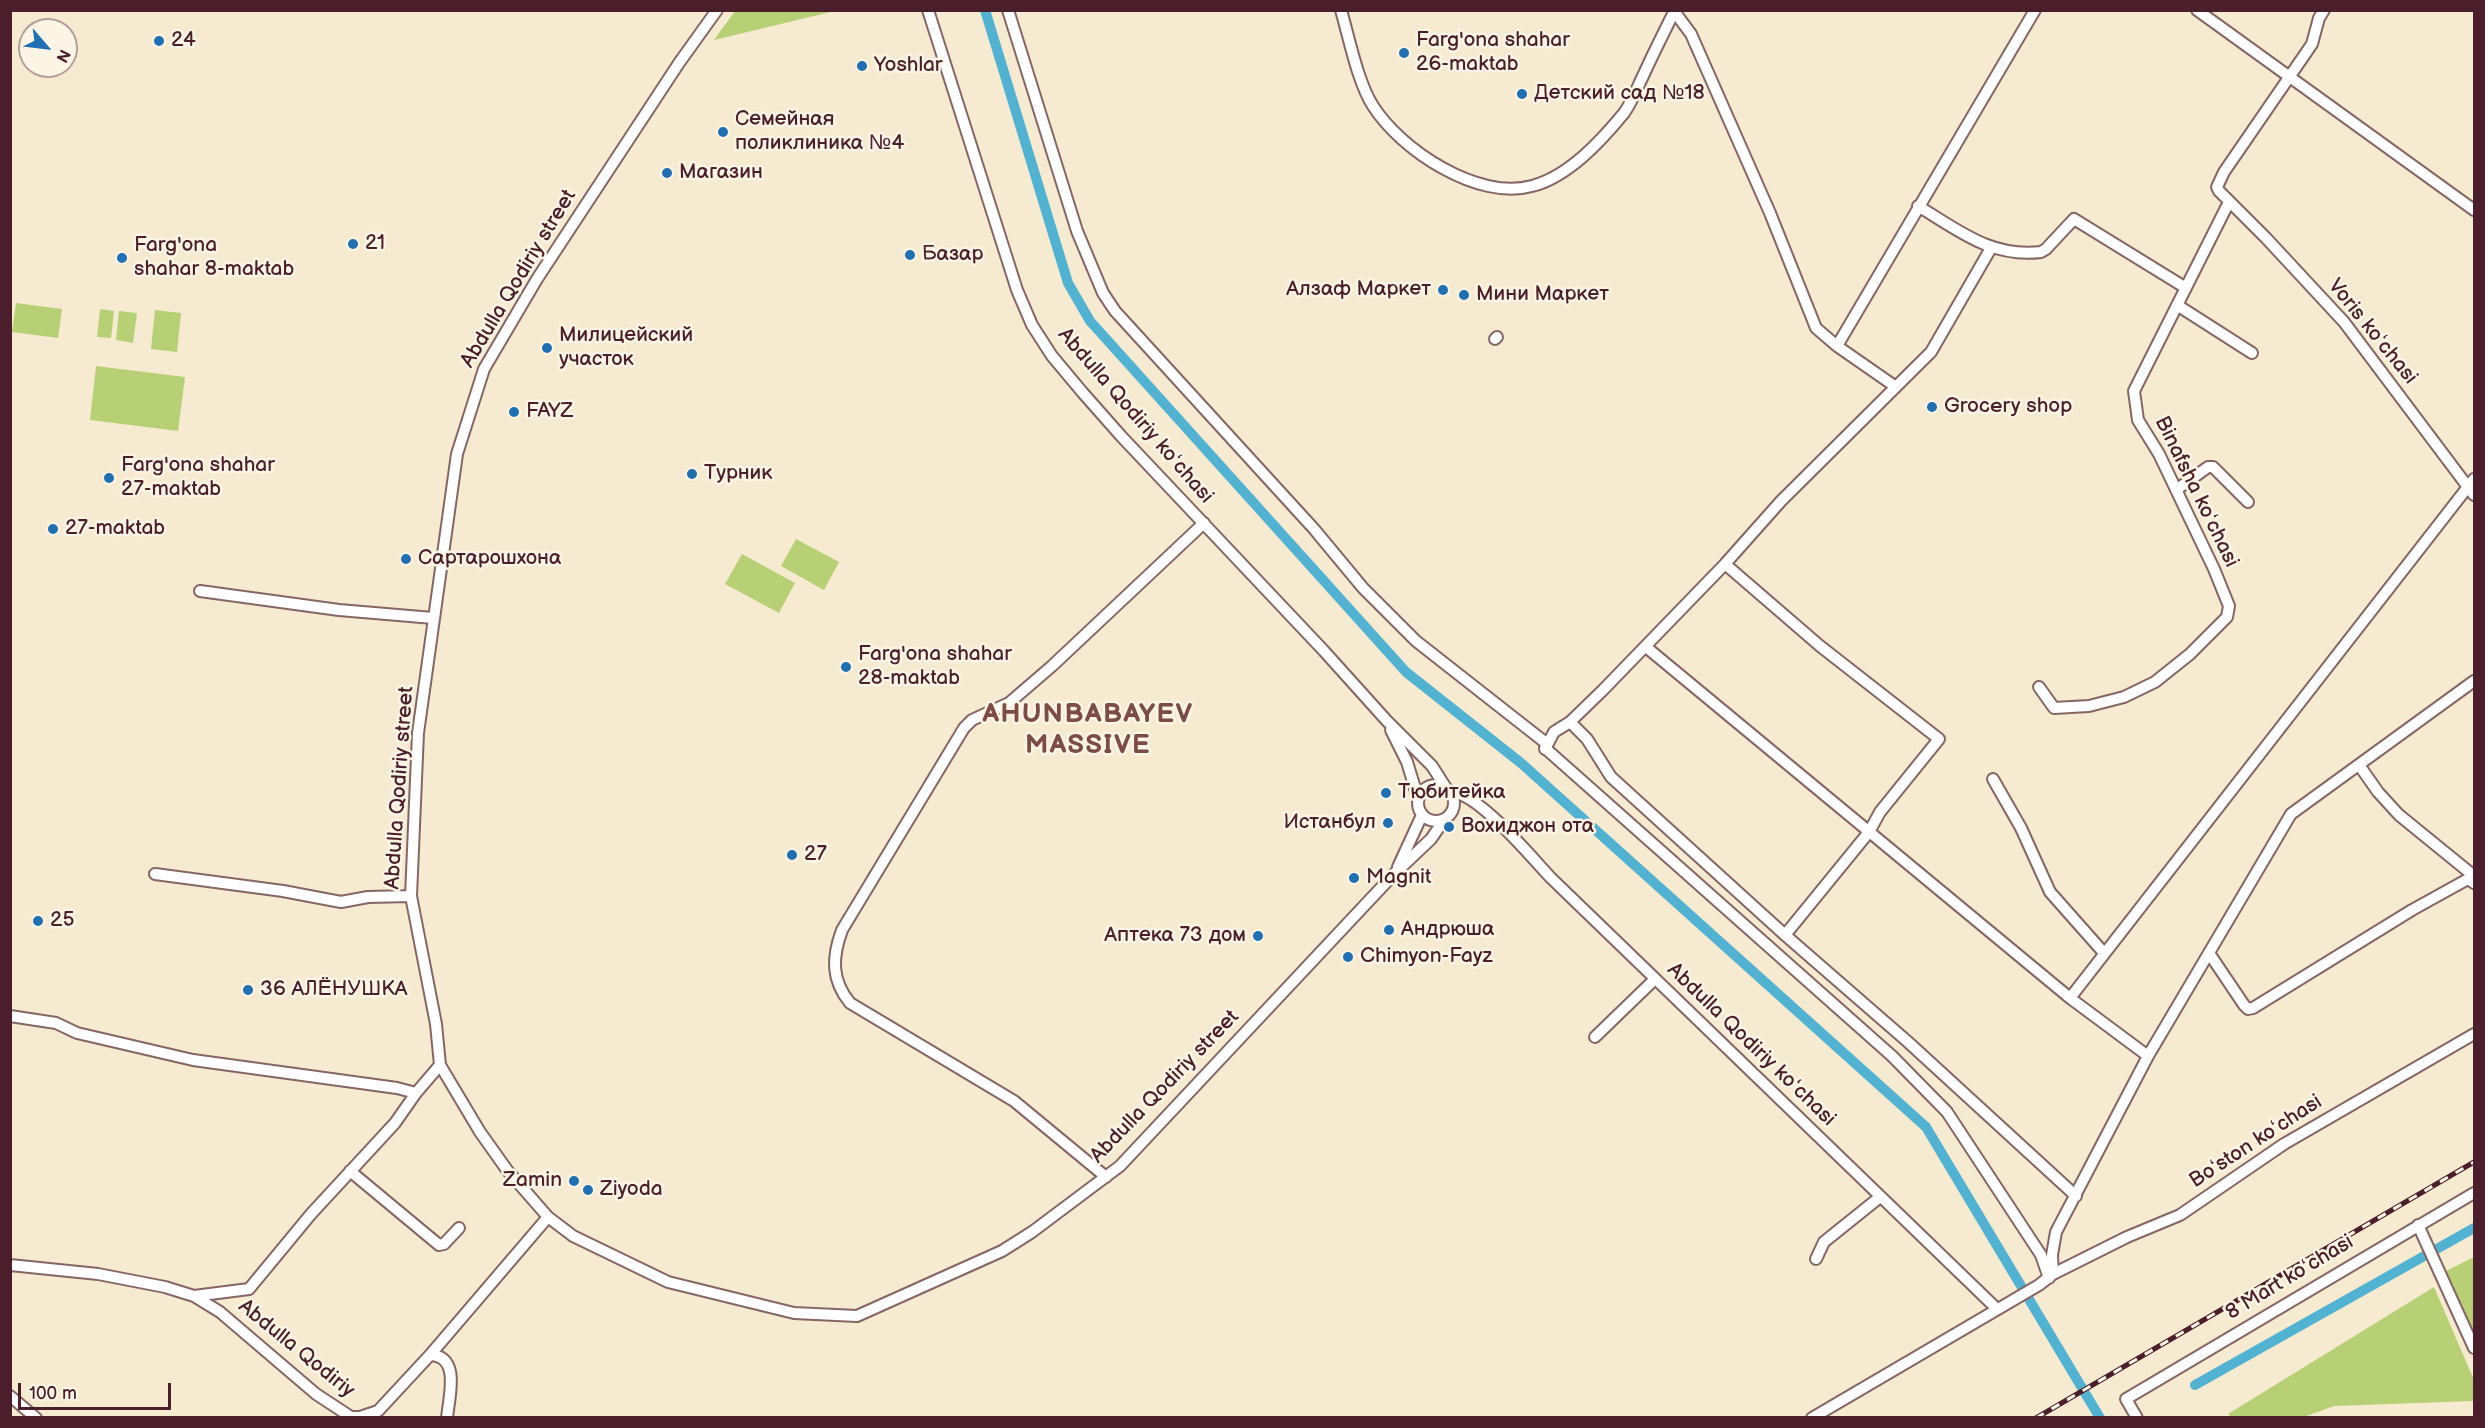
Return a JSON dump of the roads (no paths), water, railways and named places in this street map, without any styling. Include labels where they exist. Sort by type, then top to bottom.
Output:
[{"type":"street","name":"Abdulla Qodiriy street","points":[[717,10],[561,240],[484,369],[457,454],[418,733],[411,896],[436,1024],[440,1065],[480,1132],[507,1170],[548,1217],[573,1236],[668,1282],[794,1313],[857,1316],[1002,1251],[1032,1232],[1120,1166],[1396,872]]},
{"type":"street","name":"Abdulla Qodiriy koʻchasi","points":[[928,10],[1017,290],[1032,325],[1052,356],[1091,402],[1387,721],[1432,766],[1448,790],[1462,794],[1481,807],[1996,1308]]},
{"type":"street","points":[[1008,10],[1077,231],[1103,293],[1123,319],[1314,529],[1363,588],[1416,641],[1545,748],[1883,1049],[1947,1112],[2041,1255],[2051,1276]]},
{"type":"street","points":[[1341,10],[1365,89],[1372,105],[1389,126],[1436,165],[1479,183],[1515,189],[1533,186],[1564,171],[1600,139],[1625,111],[1674,11],[1691,34],[1770,213],[1816,328],[1837,346],[1896,387]]},
{"type":"street","points":[[1837,346],[2035,10]]},
{"type":"street","points":[[2197,10],[2475,210]]},
{"type":"street","points":[[2229,202],[2219,191],[2218,182],[2288,76],[2312,44],[2319,18],[2324,10]]},
{"type":"street","name":"Binafsha koʻchasi","points":[[2039,687],[2054,708],[2089,706],[2124,697],[2155,682],[2190,654],[2227,617],[2229,606],[2218,579],[2176,490],[2138,420],[2134,391],[2229,202]]},
{"type":"street","name":"Voris koʻchasi","points":[[2229,202],[2344,322],[2472,487]]},
{"type":"street","points":[[1918,206],[1991,248],[2041,252],[2074,219],[2186,288]]},
{"type":"street","points":[[1545,748],[1554,732],[1570,722],[1646,646],[1725,564],[1781,501],[1931,352],[1991,248]]},
{"type":"street","points":[[2177,305],[2252,353]]},
{"type":"street","points":[[2176,490],[2208,466],[2213,467],[2248,502]]},
{"type":"street","points":[[2070,998],[2472,487]]},
{"type":"street","points":[[1106,1177],[1014,1101],[850,1003],[837,984],[836,952],[842,930],[964,728],[972,720],[1009,703],[1053,666],[1204,523]]},
{"type":"street","points":[[1725,564],[1820,646],[1939,739],[1880,812],[1869,832],[1785,935]]},
{"type":"street","points":[[200,591],[339,610],[433,618]]},
{"type":"street","points":[[1646,646],[2070,998],[2148,1056]]},
{"type":"street","points":[[2051,1276],[2056,1232],[2148,1056],[2291,814],[2475,681]]},
{"type":"street","name":"Abdulla Qodiriy koʻchasi","points":[[1387,721],[1407,762],[1422,815]]},
{"type":"street","points":[[1570,722],[1587,740],[1611,777],[1785,935],[1908,1042],[2076,1196]]},
{"type":"street","points":[[2359,765],[2378,792],[2399,815],[2475,876]]},
{"type":"street","points":[[1994,779],[2017,820],[2050,892],[2104,953]]},
{"type":"street","points":[[1396,872],[1431,839],[1454,803],[1448,790],[1435,785],[1430,786],[1418,798]]},
{"type":"street","points":[[1396,872],[1422,815],[1432,821],[1447,817],[1468,806],[1481,807]]},
{"type":"street","points":[[155,874],[283,891],[340,902],[368,897],[411,896]]},
{"type":"street","points":[[2209,953],[2244,1005],[2248,1009],[2253,1008],[2412,910],[2468,879],[2475,882]]},
{"type":"street","points":[[1595,1037],[1656,979]]},
{"type":"street","points":[[10,1016],[56,1023],[77,1033],[193,1060],[397,1088],[416,1093]]},
{"type":"street","name":"Boʻston koʻchasi","points":[[1812,1418],[2051,1276],[2127,1237],[2180,1215],[2284,1143],[2475,1034]]},
{"type":"street","points":[[194,1296],[249,1289],[276,1254],[395,1123],[440,1065]]},
{"type":"street","points":[[350,1172],[439,1245],[444,1244],[459,1228]]},
{"type":"street","name":"8 Mart koʻchasi","points":[[2137,1418],[2126,1399],[2420,1229],[2475,1193]]},
{"type":"street","points":[[1816,1259],[1824,1242],[1880,1197]]},
{"type":"street","name":"Abdulla Qodiriy","points":[[10,1265],[98,1274],[165,1287],[194,1296],[220,1312],[315,1394],[351,1417],[370,1415],[378,1411],[405,1375],[430,1355],[548,1217]]},
{"type":"street","points":[[2420,1229],[2475,1348]]},
{"type":"street","points":[[430,1355],[440,1355],[448,1363],[451,1379],[447,1418]]},
{"type":"street","points":[[10,1396],[36,1418]]},
{"type":"waterway","points":[[985,10],[1068,283],[1090,321],[1406,672],[1521,763],[1926,1127],[2100,1418]]},
{"type":"waterway","points":[[2195,1385],[2474,1228]]},
{"type":"railway","points":[[2036,1418],[2474,1162]]},
{"type":"place","name":"24","points":[[159,41]]},
{"type":"place","name":"Farg'ona shahar 26-maktab","points":[[1404,53]]},
{"type":"place","name":"Yoshlar","points":[[862,66]]},
{"type":"place","name":"Детский сад №18","points":[[1522,94]]},
{"type":"place","name":"Семейная поликлиника №4","points":[[723,132]]},
{"type":"place","name":"Магазин","points":[[667,173]]},
{"type":"place","name":"21","points":[[353,244]]},
{"type":"place","name":"Базар","points":[[910,255]]},
{"type":"place","name":"Farg'ona shahar 8-maktab","points":[[122,258]]},
{"type":"place","name":"Алзаф Маркет","points":[[1443,290]]},
{"type":"place","name":"Мини Маркет","points":[[1464,295]]},
{"type":"place","name":"Милицейский участок","points":[[547,348]]},
{"type":"place","name":"Grocery shop","points":[[1932,407]]},
{"type":"place","name":"FAYZ","points":[[514,412]]},
{"type":"place","name":"Турник","points":[[692,474]]},
{"type":"place","name":"Farg'ona shahar 27-maktab","points":[[109,478]]},
{"type":"place","name":"27-maktab","points":[[53,529]]},
{"type":"place","name":"Сартарошхона","points":[[406,559]]},
{"type":"place","name":"Farg'ona shahar 28-maktab","points":[[846,667]]},
{"type":"place","name":"Тюбитейка","points":[[1386,793]]},
{"type":"place","name":"Истанбул","points":[[1388,823]]},
{"type":"place","name":"Вохиджон ота","points":[[1449,827]]},
{"type":"place","name":"27","points":[[792,855]]},
{"type":"place","name":"Magnit","points":[[1354,878]]},
{"type":"place","name":"25","points":[[38,921]]},
{"type":"place","name":"Андрюша","points":[[1389,930]]},
{"type":"place","name":"Аптека 73 дом","points":[[1258,936]]},
{"type":"place","name":"Chimyon-Fayz","points":[[1348,957]]},
{"type":"place","name":"36 АЛЁНУШКА","points":[[248,990]]},
{"type":"place","name":"Zamin","points":[[574,1181]]},
{"type":"place","name":"Ziyoda","points":[[588,1190]]},
{"type":"district","name":"AHUNBABAYEV MASSIVE","points":[[1088,730]]}]
